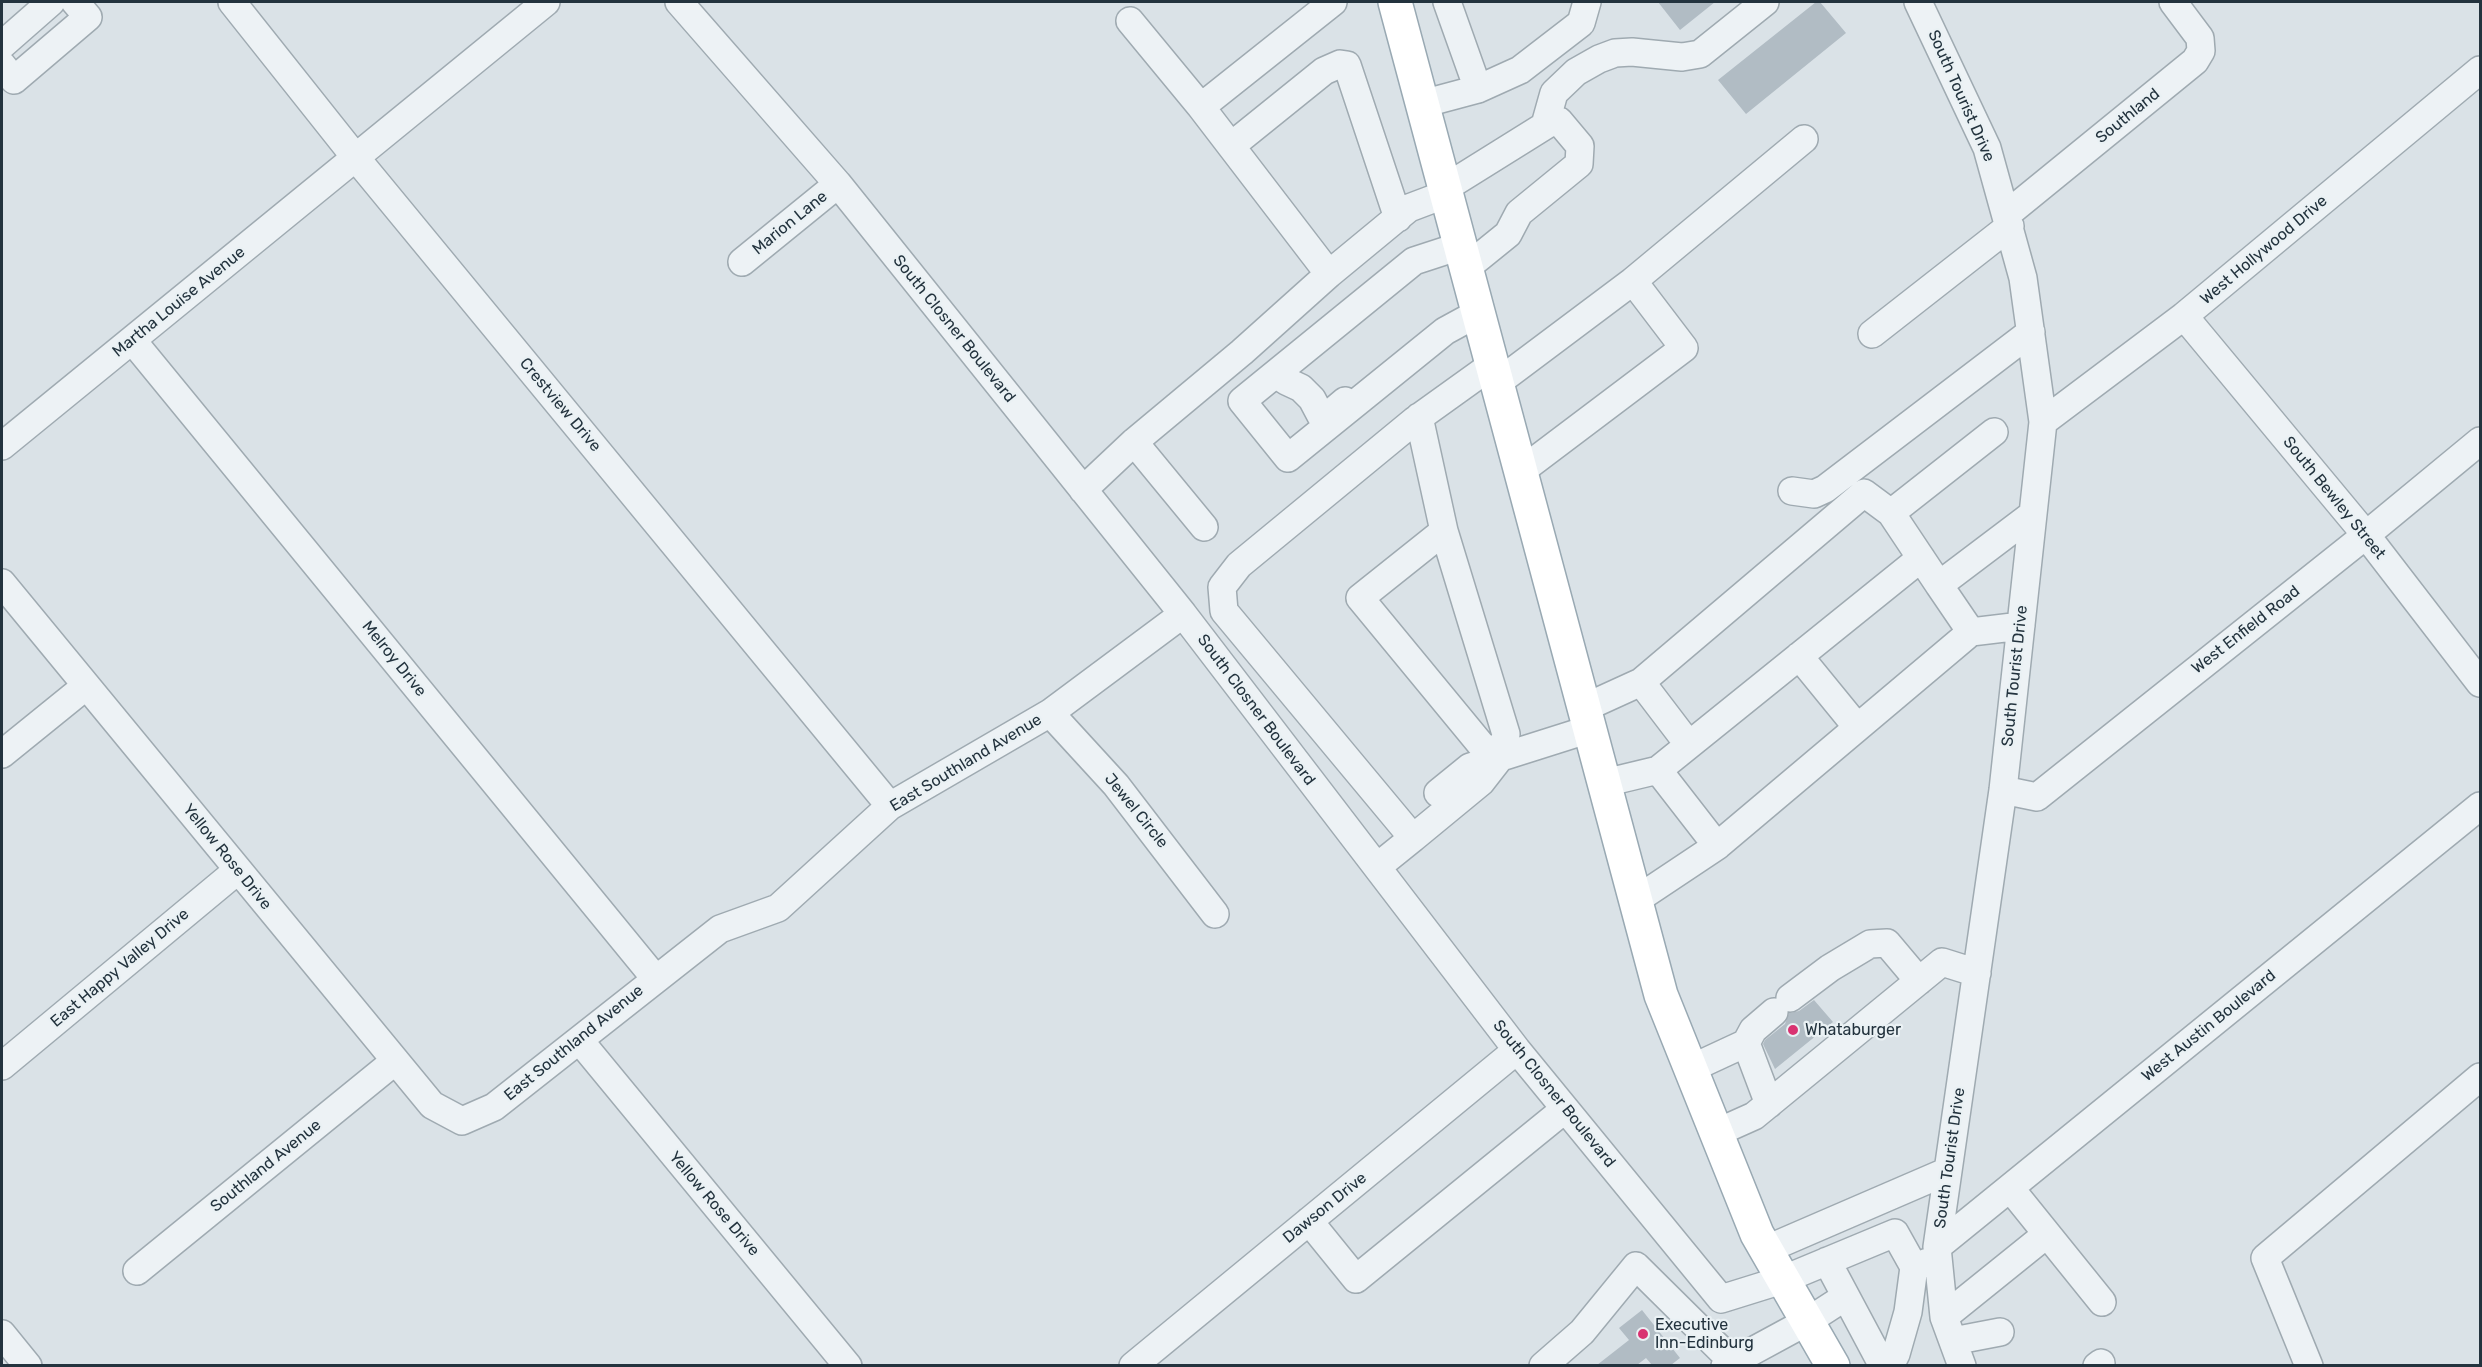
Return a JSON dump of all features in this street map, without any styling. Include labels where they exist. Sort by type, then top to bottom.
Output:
[{"type":"main road","points":[[1396,2],[1661,995],[1756,1234],[1833,1365]]},
{"type":"street","points":[[2,45],[51,2]]},
{"type":"street","points":[[2,65],[14,80],[88,17],[75,2]]},
{"type":"street","name":"Crestview Drive","points":[[232,2],[356,158],[890,806]]},
{"type":"street","name":"Martha Louise Avenue","points":[[2,446],[546,2]]},
{"type":"street","name":"South Closner Boulevard","points":[[679,2],[838,184],[1183,614],[1517,1050],[1721,1299],[1782,1280]]},
{"type":"street","points":[[1201,107],[1333,2]]},
{"type":"street","points":[[1447,2],[1478,89]]},
{"type":"street","points":[[1422,104],[1478,89],[1520,70],[1581,23],[1587,2]]},
{"type":"street","points":[[1545,125],[1554,93],[1576,72],[1599,59],[1615,53],[1632,52],[1682,57],[1700,54],[1765,2]]},
{"type":"street","name":"South Tourist Drive","points":[[1918,2],[1987,148],[2023,278],[2043,422],[2003,790],[1948,1171],[1930,1258],[1953,1341]]},
{"type":"street","name":"Southland","points":[[1872,334],[2195,61],[2201,51],[2200,38],[2173,2]]},
{"type":"street","points":[[1130,21],[1201,107],[1329,274]]},
{"type":"street","points":[[1231,146],[1324,71],[1340,64],[1347,65],[1398,218]]},
{"type":"street","name":"West Hollywood Drive","points":[[2043,422],[2184,316],[2481,70]]},
{"type":"street","points":[[1083,490],[1134,442],[1409,208],[1446,191],[1554,120],[1559,121],[1580,146],[1579,164],[1519,213],[1508,234],[1463,257],[1413,261],[1286,373],[1242,401]]},
{"type":"street","points":[[1407,831],[1224,610],[1222,587],[1239,565],[1419,417],[1495,374],[1633,281],[1804,139]]},
{"type":"street","name":"Marion Lane","points":[[742,262],[838,184]]},
{"type":"street","points":[[1521,471],[1684,348],[1633,281]]},
{"type":"street","points":[[1219,371],[1288,458],[1445,331],[1478,313]]},
{"type":"street","name":"South Bewley Street","points":[[2184,316],[2366,535],[2481,683]]},
{"type":"street","points":[[1792,491],[1814,494],[1826,489],[2031,332]]},
{"type":"street","name":"Melroy Drive","points":[[132,340],[656,978]]},
{"type":"street","points":[[1286,373],[1312,399],[1321,416],[1332,412],[1392,362],[1418,352]]},
{"type":"street","points":[[1419,417],[1444,531],[1506,734],[1502,755]]},
{"type":"street","points":[[1891,513],[1994,432]]},
{"type":"street","name":"West Enfield Road","points":[[2003,790],[2037,797],[2481,441]]},
{"type":"street","points":[[1134,442],[1204,527]]},
{"type":"street","points":[[1377,867],[1407,831],[1470,767],[1587,718],[1641,682],[1864,493],[1891,513],[1971,632]]},
{"type":"street","points":[[1940,585],[2033,514]]},
{"type":"street","points":[[1444,531],[1360,598],[1482,746],[1502,755]]},
{"type":"street","points":[[1604,783],[1658,770],[1921,558]]},
{"type":"street","name":"Yellow Rose Drive","points":[[2,583],[432,1105],[462,1121]]},
{"type":"street","name":"East Southland Avenue","points":[[462,1121],[494,1107],[720,929],[778,908],[890,806],[1050,713],[1183,614]]},
{"type":"street","points":[[1635,900],[1717,846],[1971,632],[2021,626]]},
{"type":"street","points":[[1799,656],[1857,728]]},
{"type":"street","points":[[1641,682],[1689,745]]},
{"type":"street","points":[[2,754],[86,686]]},
{"type":"street","name":"Jewel Circle","points":[[1050,713],[1116,785],[1215,914]]},
{"type":"street","points":[[1658,770],[1717,846]]},
{"type":"street","name":"West Austin Boulevard","points":[[1930,1258],[2010,1188],[2481,806]]},
{"type":"street","name":"East Happy Valley Drive","points":[[2,1066],[238,870]]},
{"type":"street","points":[[1690,1069],[1746,1044],[1754,1030],[1782,1005],[1830,968],[1870,944],[1887,943],[1919,981]]},
{"type":"street","points":[[1716,1133],[1754,1116],[1942,962],[1977,973]]},
{"type":"street","name":"Yellow Rose Drive","points":[[580,1041],[848,1365]]},
{"type":"street","points":[[1746,1044],[1769,1104]]},
{"type":"street","name":"Dawson Drive","points":[[1133,1365],[1517,1050]]},
{"type":"street","name":"Southland Avenue","points":[[137,1271],[396,1061]]},
{"type":"street","points":[[2309,1365],[2265,1258],[2481,1077]]},
{"type":"street","points":[[1309,1221],[1356,1279],[1565,1109]]},
{"type":"street","points":[[1765,1250],[1948,1171]]},
{"type":"street","points":[[2010,1188],[2102,1302]]},
{"type":"street","points":[[1782,1280],[1895,1233],[1930,1258],[1890,1365]]},
{"type":"street","points":[[1953,1341],[2047,1234]]},
{"type":"street","points":[[1827,1261],[1883,1365]]},
{"type":"street","points":[[1543,1365],[1582,1332],[1636,1266],[1728,1363],[1808,1322],[1845,1297]]},
{"type":"street","points":[[1953,1341],[2000,1332]]},
{"type":"street","points":[[2,1334],[28,1365]]},
{"type":"building","points":[[1658,2],[1715,2],[1680,30]]},
{"type":"building","points":[[1816,2],[1820,2],[1846,33],[1746,114],[1718,80]]},
{"type":"building","name":"Whataburger","points":[[1814,1000],[1833,1022],[1775,1069],[1763,1044],[1765,1040],[1785,1024],[1789,1013],[1799,1011]]},
{"type":"building","name":"Executive Inn-Edinburg","points":[[1642,1310],[1680,1358],[1671,1365],[1652,1365],[1646,1358],[1637,1365],[1597,1365],[1629,1340],[1619,1328]]},
{"type":"place","name":"Whataburger","points":[[1793,1030]]},
{"type":"place","name":"Executive Inn-Edinburg","points":[[1643,1334]]}]
